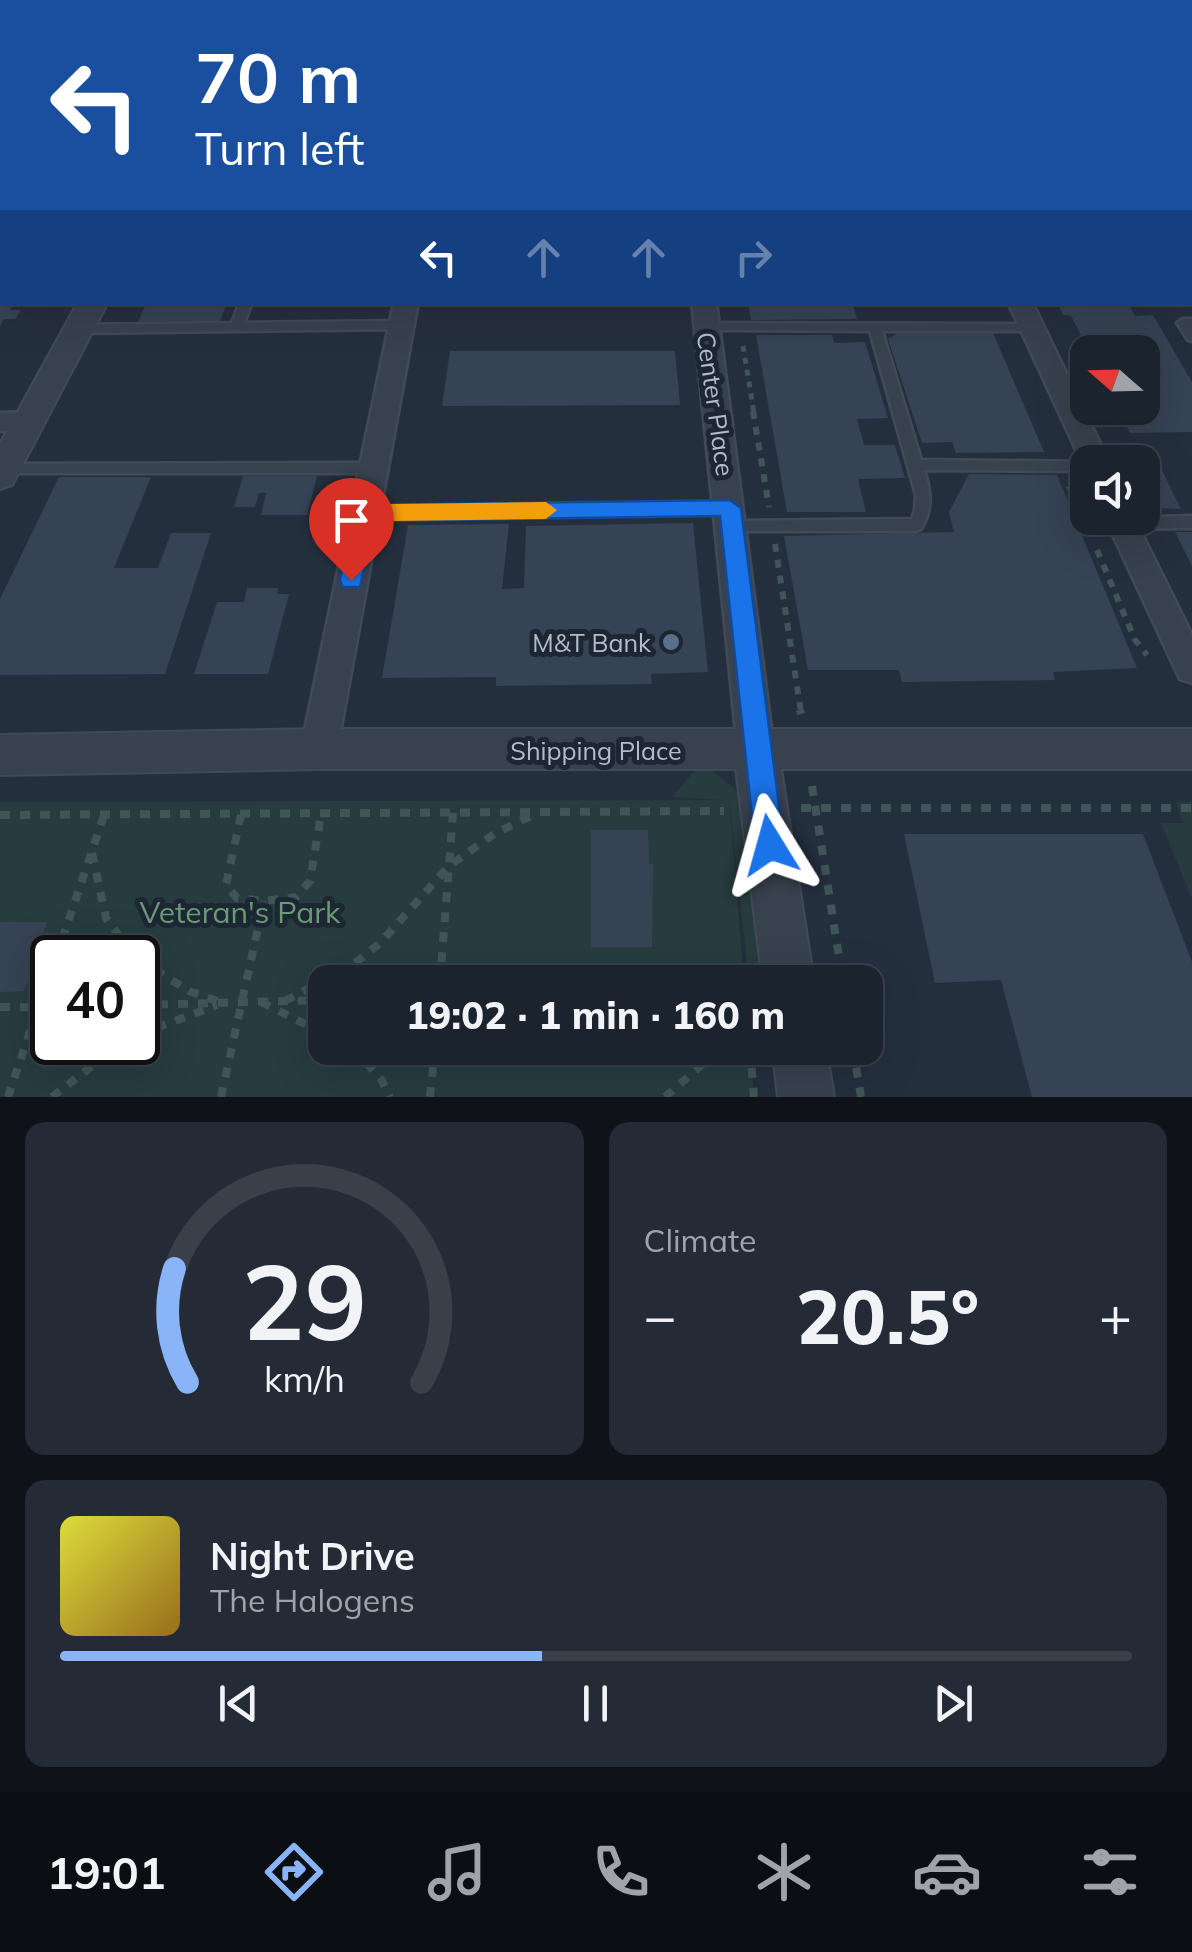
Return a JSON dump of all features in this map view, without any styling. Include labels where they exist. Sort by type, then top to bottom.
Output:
[{"type":"street","points":[[319,749],[404,314]]},
{"type":"street","points":[[1026,314],[1086,445]]},
{"type":"street","name":"Center Place","points":[[704,315],[756,751],[787,965]]},
{"type":"street","points":[[2,472],[14,422],[86,316]]},
{"type":"street","points":[[1127,535],[1192,669]]},
{"type":"street","name":"Shipping Place","points":[[0,754],[319,749],[1192,749]]},
{"type":"street","points":[[801,1065],[806,1097]]},
{"type":"lane","points":[[237,327],[245,305]]},
{"type":"lane","points":[[86,316],[237,327],[404,314]]},
{"type":"lane","points":[[704,315],[740,327],[875,327],[1026,314]]},
{"type":"lane","points":[[1192,324],[1183,324],[1192,338]]},
{"type":"lane","points":[[364,513],[731,518],[772,526],[916,525],[923,515],[925,496],[875,327]]},
{"type":"lane","points":[[916,464],[1070,466]]},
{"type":"lane","points":[[2,472],[375,468]]},
{"type":"lane","points":[[1160,521],[1192,522]]},
{"type":"path","points":[[740,327],[839,965]]},
{"type":"path","points":[[0,815],[321,815],[815,807],[1192,808]]},
{"type":"path","points":[[284,1001],[354,963],[380,943],[449,866],[494,834],[537,812]]},
{"type":"path","points":[[441,965],[453,813]]},
{"type":"path","points":[[64,935],[104,815]]},
{"type":"path","points":[[242,815],[226,885],[237,898],[264,902],[296,897],[310,881],[321,815]]},
{"type":"path","points":[[92,852],[106,918],[119,935]]},
{"type":"path","points":[[221,1097],[264,902]]},
{"type":"path","points":[[160,973],[189,991],[222,1002]]},
{"type":"path","points":[[160,1004],[308,1000]]},
{"type":"path","points":[[160,1026],[222,1002]]},
{"type":"path","points":[[260,1002],[308,1026]]},
{"type":"path","points":[[0,1007],[30,1007]]},
{"type":"path","points":[[8,1097],[30,1031]]},
{"type":"path","points":[[52,1097],[94,1065]]},
{"type":"path","points":[[368,1065],[390,1097]]},
{"type":"path","points":[[430,1097],[433,1065]]},
{"type":"path","points":[[664,1097],[701,1065]]},
{"type":"path","points":[[751,1065],[754,1097]]},
{"type":"path","points":[[856,1065],[861,1097]]},
{"type":"green space","name":"Veteran's Park","points":[[706,766],[742,795],[759,965],[747,965],[729,799],[743,965],[308,965],[308,1065],[751,1065],[754,1097],[0,1097],[0,802],[724,800],[672,797],[694,771]]},
{"type":"green space","points":[[1176,802],[1192,802],[1192,899],[1161,823],[1183,823]]},
{"type":"building","points":[[146,305],[226,305],[220,321],[138,322]]},
{"type":"building","points":[[748,305],[853,305],[857,319],[751,320]]},
{"type":"building","points":[[1058,305],[1130,305],[1135,316],[1153,315],[1192,382],[1192,432],[1130,433],[1126,425],[1160,425],[1160,335],[1081,335],[1071,316],[1063,315]]},
{"type":"building","points":[[0,306],[21,310],[15,319],[4,319],[0,326]]},
{"type":"building","points":[[898,333],[993,333],[1044,452],[956,453],[952,442],[922,443],[888,339]]},
{"type":"building","points":[[756,335],[832,335],[834,343],[865,342],[888,418],[857,419],[864,445],[895,445],[905,478],[858,479],[866,512],[787,512]]},
{"type":"building","points":[[450,351],[675,351],[680,405],[442,406]]},
{"type":"building","points":[[1160,466],[1181,509],[1160,508]]},
{"type":"building","points":[[969,474],[1057,475],[1070,506],[1070,535],[1082,535],[1137,668],[1053,672],[1055,680],[902,682],[899,670],[808,670],[784,536],[954,532],[949,512]]},
{"type":"building","points":[[243,476],[317,476],[307,515],[261,515],[266,493],[259,493],[255,507],[234,507]]},
{"type":"building","points":[[59,477],[151,477],[114,568],[158,568],[171,533],[211,533],[165,674],[0,675],[0,599]]},
{"type":"building","points":[[693,523],[708,672],[651,674],[652,684],[496,686],[496,677],[382,678],[408,525],[509,524],[502,589],[524,588],[526,526]]},
{"type":"building","points":[[1175,532],[1192,532],[1192,566]]},
{"type":"building","points":[[247,588],[278,588],[277,594],[289,594],[268,674],[194,674],[217,602],[244,602]]},
{"type":"building","points":[[591,830],[648,830],[649,864],[653,864],[652,947],[591,947]]},
{"type":"building","points":[[904,834],[1143,834],[1192,962],[1192,1097],[1032,1097],[1001,980],[935,983]]},
{"type":"building","points":[[0,922],[47,922],[43,935],[30,935],[30,973],[24,991],[0,992]]},
{"type":"slow traffic","points":[[391,513],[546,510]]},
{"type":"place","name":"M&T Bank","points":[[671,642]]},
{"type":"route","points":[[351,580],[364,513],[730,508],[770,845]]}]
